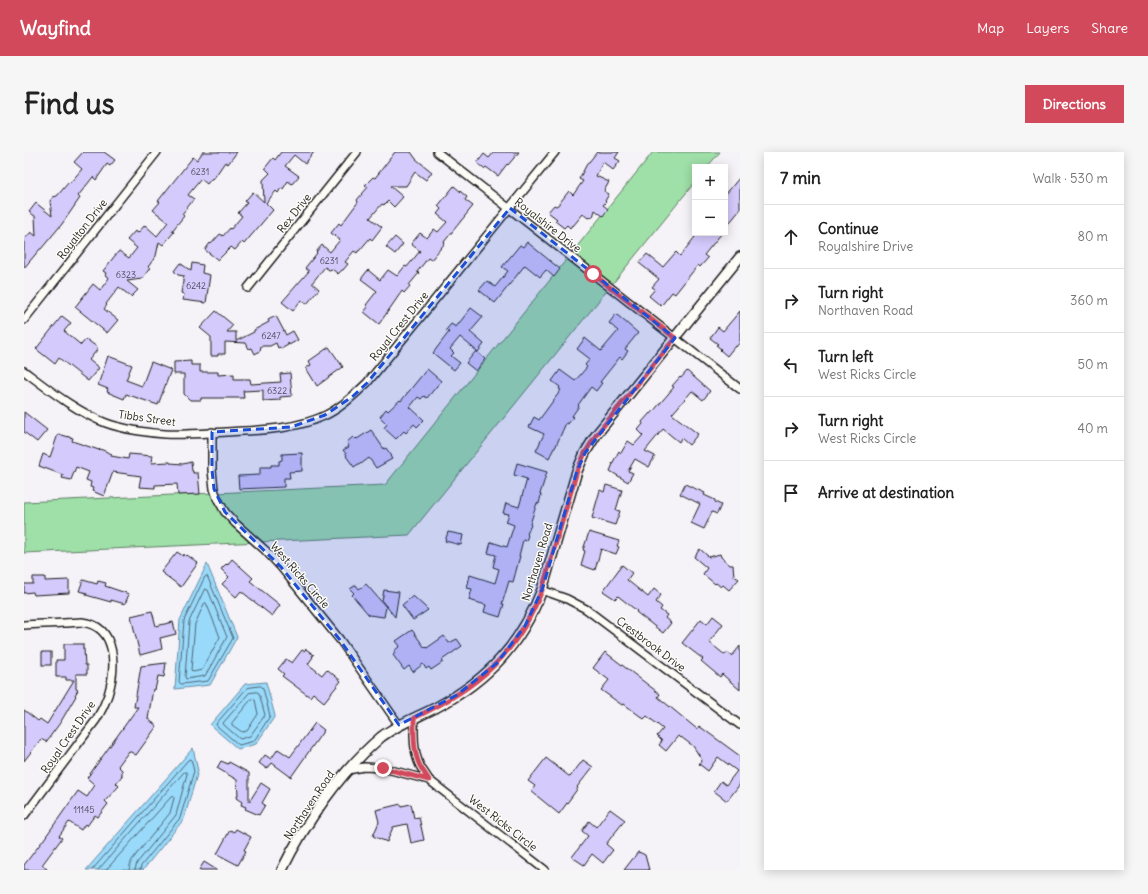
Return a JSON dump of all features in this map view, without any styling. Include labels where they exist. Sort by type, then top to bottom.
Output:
[{"type":"street","name":"Royalton Drive","points":[[24,320],[157,152]]},
{"type":"street","name":"Rex Drive","points":[[248,288],[357,152]]},
{"type":"street","name":"Royalshire Drive","points":[[437,152],[740,389]]},
{"type":"street","name":"Royal Crest Drive","points":[[212,432],[271,430],[291,427],[309,422],[338,408],[367,383],[555,152]]},
{"type":"street","name":"Northaven Road","points":[[282,870],[316,812],[330,791],[348,770],[382,737],[399,725],[437,707],[457,695],[486,674],[508,650],[535,610],[577,471],[585,453],[596,435],[740,257]]},
{"type":"street","name":"Tibbs Street","points":[[24,371],[56,395],[77,408],[105,422],[124,428],[165,434],[212,432]]},
{"type":"street","name":"West Ricks Circle","points":[[212,432],[212,470],[214,489],[225,512],[281,567],[340,640],[399,725]]},
{"type":"street","name":"Crestbrook Drive","points":[[542,590],[567,599],[586,609],[740,725]]},
{"type":"street","name":"Royal Crest Drive","points":[[24,625],[83,622],[96,626],[102,631],[108,639],[112,651],[112,676],[103,708],[96,720],[24,816]]},
{"type":"street","name":"West Ricks Circle","points":[[414,718],[414,743],[416,755],[420,766],[429,780],[544,870]]},
{"type":"street","name":"West Ricks Circle","points":[[348,770],[364,767],[383,768],[429,780]]},
{"type":"highlighted area","points":[[510,208],[675,338],[585,453],[577,471],[542,590],[525,626],[497,663],[457,695],[399,725],[340,640],[281,567],[225,512],[214,489],[212,470],[212,432],[291,427],[325,415],[352,397],[367,383]]},
{"type":"green space","points":[[653,152],[720,152],[710,164],[692,164],[692,186],[409,535],[24,553],[24,502],[385,485]]},
{"type":"water","points":[[207,564],[237,637],[210,685],[175,689],[180,620]]},
{"type":"water","points":[[266,682],[275,716],[256,744],[238,749],[210,725],[245,684]]},
{"type":"water","points":[[193,748],[198,771],[184,819],[143,870],[86,870]]},
{"type":"building","points":[[83,152],[104,152],[115,160],[110,166],[107,164],[96,180],[93,177],[78,196],[80,198],[62,224],[24,268],[24,240],[31,232],[36,236],[35,216],[29,212],[36,203],[52,216],[50,201],[53,197],[57,196],[69,182],[70,183],[82,169],[74,162]]},
{"type":"building","points":[[203,152],[237,152],[228,164],[225,162],[214,178],[207,184],[201,179],[188,195],[194,199],[182,214],[184,216],[172,231],[174,232],[163,245],[159,242],[156,256],[148,267],[150,268],[142,279],[127,281],[138,290],[131,297],[119,287],[106,304],[107,305],[104,309],[118,320],[107,333],[75,307],[93,284],[100,290],[109,278],[103,271],[119,251],[129,258],[137,248],[127,240],[135,231],[138,233],[145,225],[157,236],[168,222],[153,210],[160,202],[158,201],[193,157],[197,160]]},
{"type":"building","points":[[281,152],[314,152],[305,164],[294,155],[285,166],[299,176],[292,184],[288,181],[283,189],[281,188],[278,193],[276,191],[266,203],[273,210],[244,244],[242,242],[235,250],[231,247],[218,260],[205,250],[220,234],[223,236],[230,228],[231,229],[242,216],[238,213],[247,203],[245,201],[253,192],[264,202],[263,180],[270,173],[265,168],[273,158],[275,160]]},
{"type":"building","points":[[395,152],[411,152],[416,159],[432,172],[426,180],[415,172],[406,186],[390,186],[403,197],[394,207],[388,201],[384,205],[382,204],[370,218],[382,227],[372,240],[370,238],[357,253],[354,251],[345,262],[348,264],[338,274],[332,269],[329,270],[325,267],[312,283],[319,289],[307,304],[301,300],[293,311],[282,302],[309,271],[305,268],[322,245],[330,252],[340,240],[331,233],[339,223],[341,225],[358,202],[357,200],[368,187],[365,185],[373,177],[375,178]]},
{"type":"building","points":[[494,152],[519,152],[498,176],[486,167],[484,169],[477,163],[484,154],[489,158]]},
{"type":"building","points":[[597,152],[619,152],[615,158],[620,161],[613,170],[603,162],[596,176],[609,182],[604,191],[609,194],[603,205],[608,209],[603,216],[595,210],[593,217],[588,218],[583,214],[573,226],[572,225],[570,228],[567,225],[564,228],[555,221],[557,219],[548,212],[554,205],[558,205],[569,191],[573,195],[583,181],[579,179],[588,162]]},
{"type":"building","points":[[740,177],[740,210],[728,224],[728,200],[728,191]]},
{"type":"building","points":[[454,186],[467,197],[465,200],[473,206],[431,260],[428,258],[417,272],[419,273],[409,285],[410,286],[404,293],[402,291],[379,324],[364,312],[368,307],[366,305],[377,291],[361,279],[368,270],[380,280],[388,270],[397,276],[405,266],[407,267],[420,251],[411,244],[420,233],[427,238],[434,229],[438,232],[447,222],[437,214],[441,209],[438,206]]},
{"type":"building","points":[[696,236],[720,236],[704,255],[708,258],[700,267],[698,265],[675,294],[672,292],[661,306],[649,296],[655,289],[652,287],[659,279],[639,263],[647,254],[663,267],[676,252],[680,256]]},
{"type":"building","points":[[395,237],[403,244],[395,254],[386,247]]},
{"type":"building","points":[[527,242],[560,269],[554,277],[546,270],[540,277],[525,265],[495,303],[479,290],[487,281],[495,287],[508,271],[502,267],[520,245],[523,247]]},
{"type":"building","points":[[180,263],[191,271],[192,263],[203,265],[202,273],[210,275],[206,303],[183,300],[184,294],[181,293],[184,276],[178,275],[174,271]]},
{"type":"building","points":[[471,308],[483,317],[470,332],[484,344],[478,352],[460,337],[450,349],[454,353],[451,356],[460,363],[454,370],[433,353],[449,332],[446,330],[451,324],[456,327]]},
{"type":"building","points":[[216,311],[233,325],[227,332],[236,332],[236,341],[254,332],[254,330],[269,322],[268,320],[276,316],[286,335],[293,331],[298,340],[289,345],[288,343],[288,345],[281,349],[280,347],[278,348],[276,343],[270,346],[261,346],[260,351],[255,354],[252,348],[249,349],[246,343],[225,342],[225,354],[211,356],[211,337],[200,328]]},
{"type":"building","points":[[740,311],[740,342],[727,356],[716,345],[718,344],[710,338],[718,327],[723,331]]},
{"type":"building","points":[[616,314],[638,333],[625,349],[628,351],[622,359],[620,357],[600,382],[602,383],[596,391],[591,387],[578,405],[579,406],[572,416],[573,417],[568,424],[566,423],[549,458],[536,451],[544,434],[529,427],[534,417],[539,420],[561,390],[559,389],[560,387],[552,381],[560,370],[575,381],[587,367],[585,365],[590,359],[577,349],[585,338],[601,351],[618,331],[609,323]]},
{"type":"building","points":[[62,316],[71,323],[64,331],[81,345],[86,339],[97,347],[97,350],[89,360],[99,368],[88,381],[59,358],[55,364],[36,349]]},
{"type":"building","points":[[329,347],[343,367],[317,386],[306,368],[311,365],[309,361]]},
{"type":"building","points":[[476,351],[485,359],[476,371],[466,363]]},
{"type":"building","points":[[108,356],[132,365],[126,380],[142,386],[151,362],[171,370],[158,405],[126,394],[124,399],[107,392],[108,389],[98,385]]},
{"type":"building","points":[[191,361],[191,365],[200,365],[200,372],[218,372],[218,375],[234,374],[234,379],[250,379],[251,384],[281,382],[280,374],[290,373],[292,396],[280,397],[280,400],[263,401],[263,390],[243,391],[244,398],[201,398],[201,400],[190,400],[184,394],[184,374],[174,374],[174,362]]},
{"type":"building","points":[[427,369],[441,381],[427,398],[424,396],[421,399],[418,397],[410,407],[424,420],[417,427],[414,424],[406,433],[404,431],[396,439],[384,428],[387,424],[380,417],[386,409],[388,411],[400,400],[401,401]]},
{"type":"building","points":[[687,371],[710,391],[703,400],[692,391],[672,414],[698,434],[689,445],[681,438],[679,442],[663,429],[645,451],[655,456],[649,467],[635,459],[628,471],[633,473],[628,482],[610,471],[619,451],[621,453],[628,441],[634,445],[643,435],[638,430],[643,424],[642,422],[650,413],[651,414],[674,387],[672,386]]},
{"type":"building","points":[[24,412],[47,430],[37,442],[24,432]]},
{"type":"building","points":[[371,430],[384,449],[386,448],[392,459],[376,468],[369,458],[354,467],[343,450],[349,447],[347,442],[353,437],[357,439]]},
{"type":"building","points":[[58,434],[73,438],[72,441],[99,450],[100,449],[112,454],[111,456],[128,459],[129,454],[152,456],[151,463],[170,462],[183,464],[191,462],[193,473],[198,473],[200,494],[178,495],[177,484],[155,485],[155,488],[139,487],[141,476],[113,472],[104,496],[92,491],[93,488],[90,487],[91,482],[86,480],[89,472],[76,467],[71,480],[62,478],[63,475],[39,466],[43,454],[50,457]]},
{"type":"building","points":[[302,453],[302,471],[289,472],[290,478],[284,478],[284,487],[239,489],[238,476],[260,475],[260,467],[279,465],[279,461],[282,460],[282,454]]},
{"type":"building","points":[[517,463],[547,472],[540,494],[539,504],[537,503],[526,541],[523,540],[513,582],[509,581],[502,604],[504,604],[500,617],[484,612],[486,605],[469,600],[472,589],[467,588],[470,575],[495,583],[499,569],[493,567],[496,555],[488,553],[491,542],[507,547],[514,525],[506,522],[509,514],[503,513],[506,503],[519,507],[527,479],[514,475]]},
{"type":"building","points":[[685,484],[705,493],[704,495],[715,500],[715,502],[721,505],[717,514],[712,512],[704,529],[691,523],[700,504],[680,494]]},
{"type":"building","points":[[606,485],[622,490],[616,510],[620,511],[615,525],[592,518],[600,490],[604,492]]},
{"type":"building","points":[[448,532],[463,535],[461,545],[445,541]]},
{"type":"building","points":[[589,532],[619,541],[617,546],[619,547],[616,554],[601,549],[595,570],[581,565],[585,551],[583,550]]},
{"type":"building","points":[[700,549],[709,557],[720,554],[721,557],[730,565],[733,565],[734,576],[739,579],[729,590],[723,585],[721,587],[716,583],[715,584],[703,574],[707,568],[694,557]]},
{"type":"building","points":[[177,552],[183,556],[184,554],[186,556],[187,555],[198,563],[181,587],[161,572]]},
{"type":"building","points":[[232,559],[253,578],[250,581],[280,605],[272,616],[241,591],[236,597],[222,584],[229,577],[221,569]]},
{"type":"building","points":[[622,565],[632,573],[627,580],[648,597],[654,589],[661,595],[656,602],[662,607],[660,610],[667,615],[665,618],[671,623],[663,633],[618,596],[615,599],[603,591]]},
{"type":"building","points":[[33,577],[45,577],[45,581],[69,580],[69,593],[34,595],[33,592],[24,593],[24,584],[33,584]]},
{"type":"building","points":[[83,580],[97,584],[98,581],[106,583],[105,586],[129,594],[125,604],[86,595],[87,593],[79,591]]},
{"type":"building","points":[[366,584],[386,607],[384,617],[369,615],[352,595],[354,593],[350,589],[356,585],[359,589]]},
{"type":"building","points":[[384,590],[399,592],[395,617],[382,601]]},
{"type":"building","points":[[413,596],[428,610],[413,620],[402,605]]},
{"type":"building","points":[[152,611],[156,626],[173,622],[176,634],[160,638],[162,649],[140,655],[131,616]]},
{"type":"building","points":[[713,616],[723,624],[709,642],[725,655],[727,652],[732,656],[740,646],[740,690],[722,674],[720,677],[701,661],[703,659],[682,643],[701,619],[707,624]]},
{"type":"building","points":[[412,630],[425,648],[444,636],[449,643],[457,639],[462,646],[431,670],[429,667],[426,669],[423,664],[413,672],[409,666],[404,670],[393,655],[395,653],[394,651],[400,646],[396,641]]},
{"type":"building","points":[[64,644],[83,644],[87,674],[76,674],[76,689],[78,690],[60,723],[46,742],[41,739],[24,761],[24,710],[38,721],[40,719],[47,724],[74,680],[66,680],[66,677],[56,677],[56,660],[64,660]]},
{"type":"building","points":[[306,649],[314,655],[308,664],[322,675],[326,670],[328,670],[341,681],[324,702],[313,693],[310,697],[282,676],[284,674],[278,669],[286,659],[292,663],[302,650],[304,651]]},
{"type":"building","points":[[42,652],[51,652],[51,665],[42,665]]},
{"type":"building","points":[[605,652],[660,694],[658,697],[697,729],[699,726],[740,756],[740,784],[727,801],[714,791],[721,781],[726,785],[737,771],[718,757],[708,771],[699,764],[702,760],[693,746],[678,736],[666,751],[659,745],[662,741],[657,736],[663,729],[647,716],[644,719],[624,704],[622,705],[601,690],[609,680],[593,668]]},
{"type":"building","points":[[166,663],[164,677],[158,676],[155,690],[153,689],[148,719],[157,726],[136,755],[129,751],[118,766],[122,770],[122,776],[116,783],[119,786],[105,801],[108,804],[98,817],[95,815],[87,826],[85,824],[81,830],[69,822],[59,836],[62,838],[42,865],[48,870],[24,870],[24,865],[78,791],[87,797],[95,785],[87,778],[138,707],[134,707],[141,666]]},
{"type":"building","points":[[315,723],[324,730],[291,777],[272,763],[267,769],[259,763],[265,755],[271,759],[278,749],[290,757]]},
{"type":"building","points":[[546,758],[570,777],[583,760],[593,767],[577,787],[578,788],[559,814],[531,791],[535,786],[528,781]]},
{"type":"building","points":[[221,761],[228,764],[229,762],[249,773],[249,802],[261,783],[270,789],[262,803],[265,805],[259,815],[245,809],[246,807],[241,805],[242,802],[236,798],[238,795],[237,780],[217,768]]},
{"type":"building","points":[[401,804],[401,806],[411,804],[414,818],[419,817],[424,840],[411,843],[407,824],[393,827],[387,842],[373,836],[379,822],[376,810]]},
{"type":"building","points":[[610,809],[625,820],[606,844],[613,850],[603,863],[592,854],[584,865],[572,857],[588,836],[582,831],[589,821],[596,827]]},
{"type":"building","points":[[236,829],[251,837],[244,850],[246,851],[238,865],[217,854],[230,830],[234,832]]},
{"type":"building","points":[[638,852],[645,855],[649,870],[624,870]]},
{"type":"building","points":[[204,862],[217,870],[199,870]]},
{"type":"route","points":[[383,768],[429,780],[420,766],[416,755],[414,743],[414,718],[457,695],[486,674],[508,650],[525,626],[535,610],[542,590],[577,471],[585,453],[596,435],[675,338],[593,274]]}]
